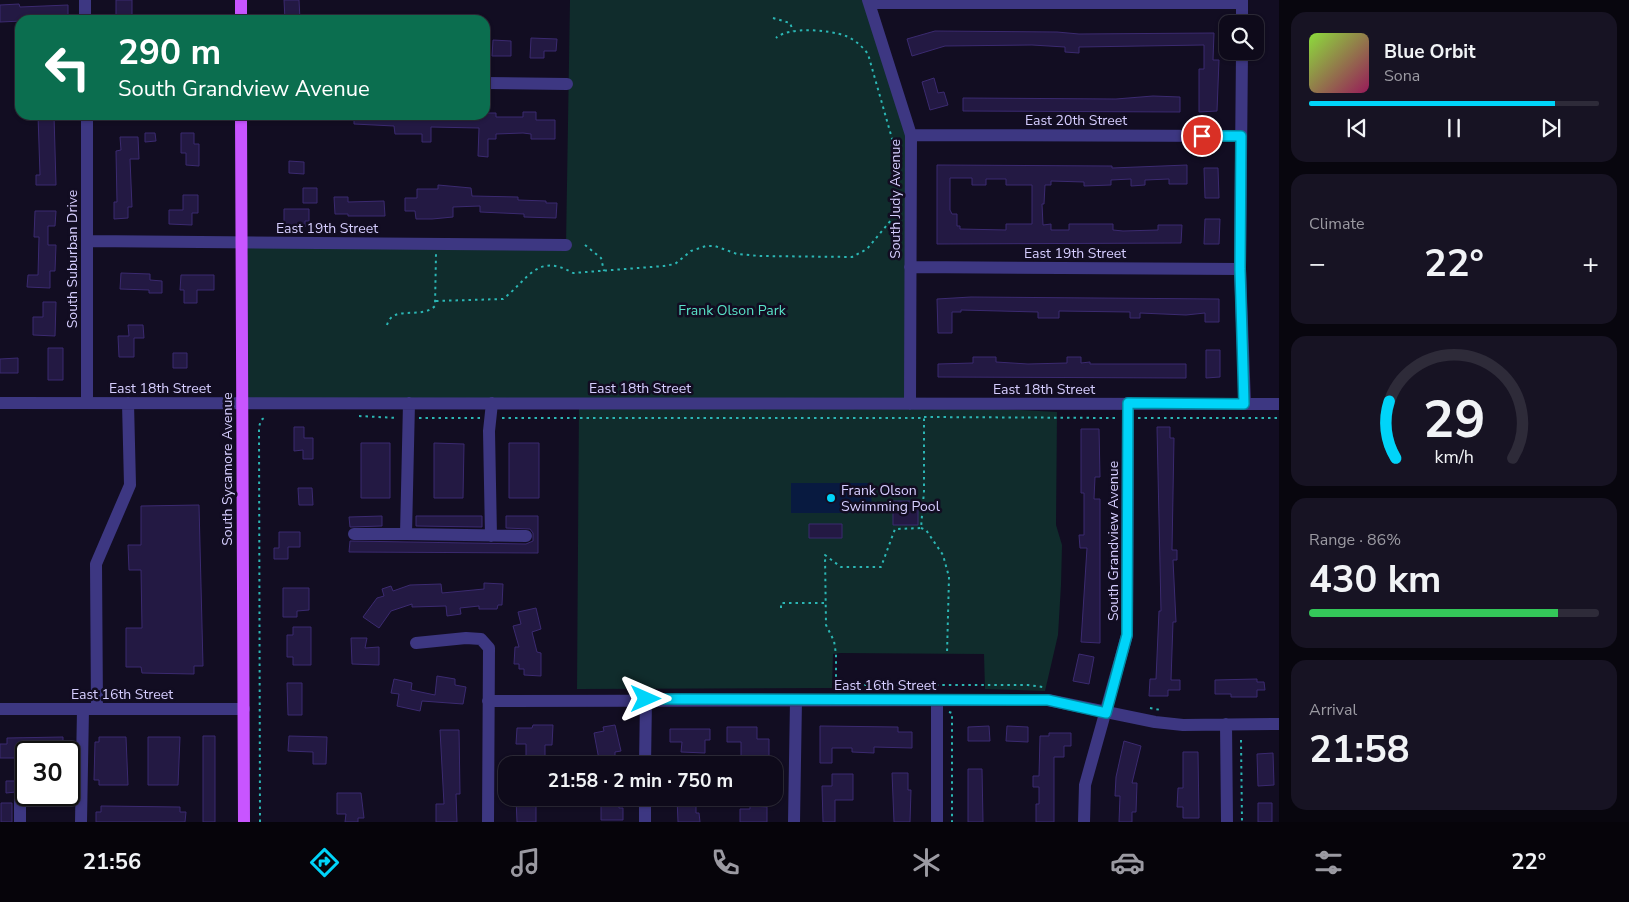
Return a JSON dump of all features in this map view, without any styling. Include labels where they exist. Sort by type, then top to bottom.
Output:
[{"type":"main road","points":[[241,0],[241,15]]},
{"type":"main road","name":"South Sycamore Avenue","points":[[241,120],[244,822]]},
{"type":"street","points":[[85,0],[85,15]]},
{"type":"street","points":[[869,2],[1242,1],[1242,15]]},
{"type":"street","name":"South Judy Avenue","points":[[869,2],[911,135],[910,404]]},
{"type":"street","points":[[1242,60],[1240,269],[1244,404]]},
{"type":"street","points":[[490,83],[567,84]]},
{"type":"street","name":"South Suburban Drive","points":[[86,120],[88,241],[87,403]]},
{"type":"street","name":"East 20th Street","points":[[911,135],[1241,136]]},
{"type":"street","name":"East 19th Street","points":[[88,241],[566,245]]},
{"type":"street","name":"East 19th Street","points":[[910,267],[1240,269]]},
{"type":"street","name":"East 18th Street","points":[[0,403],[1279,404]]},
{"type":"street","points":[[97,709],[96,564],[130,484],[128,403]]},
{"type":"street","points":[[406,534],[409,403]]},
{"type":"street","points":[[491,536],[490,418],[492,403]]},
{"type":"street","name":"South Grandview Avenue","points":[[1084,822],[1085,785],[1127,635],[1128,403]]},
{"type":"street","points":[[354,534],[526,536]]},
{"type":"street","points":[[416,643],[466,638],[481,639],[489,648],[488,822]]},
{"type":"street","points":[[646,699],[646,756]]},
{"type":"street","name":"East 16th Street","points":[[488,701],[646,699],[1048,700],[1154,722],[1279,724]]},
{"type":"street","points":[[794,822],[796,700]]},
{"type":"street","points":[[937,701],[937,822]]},
{"type":"street","name":"East 16th Street","points":[[0,709],[244,710]]},
{"type":"street","points":[[81,822],[83,709]]},
{"type":"street","points":[[1226,724],[1227,822]]},
{"type":"street","points":[[20,822],[20,799],[81,799]]},
{"type":"street","points":[[645,806],[645,822]]},
{"type":"path","points":[[773,18],[790,23],[793,32]]},
{"type":"path","points":[[436,301],[503,299],[531,272],[550,265],[561,266],[573,273],[675,264],[691,251],[706,246],[715,246],[737,254],[760,256],[852,258],[867,249],[892,219],[895,195],[894,142],[868,54],[860,45],[847,37],[832,32],[782,33],[776,38]]},
{"type":"path","points":[[387,325],[389,319],[396,314],[422,313],[430,310],[436,301],[436,244]]},
{"type":"path","points":[[585,245],[601,258],[604,271]]},
{"type":"path","points":[[358,415],[408,418],[1279,418]]},
{"type":"path","points":[[260,822],[259,427],[261,420],[266,416],[276,416]]},
{"type":"path","points":[[921,528],[924,491],[924,418]]},
{"type":"path","points":[[947,654],[949,577],[942,555],[926,530],[921,528],[895,529],[881,567],[841,567],[826,555],[826,625],[834,641],[836,685],[1028,685],[1048,688]]},
{"type":"path","points":[[781,608],[781,603],[825,603]]},
{"type":"path","points":[[1149,708],[1167,711]]},
{"type":"path","points":[[1241,740],[1242,822]]},
{"type":"green space","name":"Frank Olson Park","points":[[570,0],[868,0],[911,135],[910,404],[1057,412],[1056,525],[1062,545],[1061,585],[1058,635],[1045,691],[985,689],[984,654],[840,653],[833,654],[832,688],[577,689],[579,403],[242,403],[242,243],[566,245]]},
{"type":"water","name":"Frank Olson Swimming Pool","points":[[791,483],[871,483],[872,513],[791,513]]},
{"type":"building","points":[[116,0],[132,0],[132,15],[116,15]]},
{"type":"building","points":[[284,0],[299,0],[300,15],[285,15]]},
{"type":"building","points":[[19,4],[20,7],[68,5],[68,15],[15,15],[15,21],[0,22],[0,5]]},
{"type":"building","points":[[935,31],[1057,32],[1079,34],[1214,33],[1213,60],[1219,60],[1217,111],[1199,112],[1199,69],[1204,69],[1204,45],[1079,47],[1079,53],[1065,52],[1065,47],[1032,45],[945,46],[912,56],[907,39]]},
{"type":"building","points":[[531,38],[557,39],[556,51],[544,51],[544,58],[530,58]]},
{"type":"building","points":[[493,40],[511,41],[511,56],[492,56]]},
{"type":"building","points":[[934,78],[938,93],[944,92],[948,105],[930,110],[922,82]]},
{"type":"building","points":[[1153,96],[1180,97],[1180,112],[963,111],[963,98],[1116,99]]},
{"type":"building","points":[[523,112],[536,112],[536,120],[555,120],[555,139],[531,139],[531,134],[523,133],[496,134],[496,139],[488,139],[488,157],[478,156],[479,128],[431,127],[431,142],[422,142],[422,134],[395,134],[394,126],[354,124],[354,120],[490,120],[490,113],[496,113],[496,117],[523,117]]},
{"type":"building","points":[[38,120],[54,120],[56,185],[36,185],[36,175],[40,175]]},
{"type":"building","points":[[145,133],[155,133],[156,141],[145,142]]},
{"type":"building","points":[[181,133],[194,133],[194,144],[199,144],[199,166],[186,165],[186,153],[181,153]]},
{"type":"building","points":[[120,137],[138,137],[139,159],[130,159],[132,207],[128,207],[128,218],[114,219],[114,202],[117,202],[116,151],[121,150]]},
{"type":"building","points":[[289,161],[304,162],[304,174],[289,173]]},
{"type":"building","points":[[937,165],[1112,166],[1112,168],[1187,165],[1187,184],[1169,184],[1169,179],[1145,180],[1145,185],[1131,186],[1131,179],[1111,180],[1111,185],[1084,186],[1084,182],[1051,181],[1051,185],[1045,185],[1044,204],[1042,204],[1043,225],[1051,224],[1051,230],[1069,230],[1069,224],[1113,224],[1113,230],[1123,231],[1158,230],[1158,225],[1182,225],[1181,243],[937,244]],"holes":[[[950,178],[972,178],[972,185],[986,185],[986,179],[1006,179],[1006,185],[1032,185],[1032,224],[1006,224],[1006,230],[960,229],[960,226],[957,226],[957,214],[952,214],[950,210]]]},
{"type":"building","points":[[1204,168],[1218,168],[1219,198],[1205,198]]},
{"type":"building","points":[[438,185],[471,188],[472,196],[518,197],[518,200],[557,203],[556,218],[524,217],[524,214],[480,212],[480,206],[453,207],[453,217],[432,219],[416,219],[415,211],[405,211],[405,198],[417,198],[417,189],[438,189]]},
{"type":"building","points":[[303,188],[317,188],[317,203],[303,203]]},
{"type":"building","points":[[183,195],[198,195],[198,213],[192,213],[192,225],[169,224],[169,210],[183,210]]},
{"type":"building","points":[[334,197],[348,197],[348,202],[384,201],[385,216],[335,214]]},
{"type":"building","points":[[284,209],[309,209],[309,221],[305,221],[305,227],[284,227]]},
{"type":"building","points":[[35,211],[56,211],[55,226],[48,226],[48,245],[56,245],[55,271],[50,271],[50,288],[27,287],[28,275],[38,275],[39,237],[34,237]]},
{"type":"building","points":[[1205,219],[1220,219],[1219,244],[1204,244]]},
{"type":"building","points":[[121,273],[150,274],[150,280],[162,281],[162,293],[149,293],[149,290],[120,289]]},
{"type":"building","points":[[181,275],[214,275],[214,290],[197,290],[197,303],[184,303],[184,290],[180,290]]},
{"type":"building","points":[[971,297],[1219,299],[1219,322],[1205,322],[1205,313],[1186,315],[1140,313],[1140,318],[1130,318],[1130,312],[1059,311],[1059,318],[1038,318],[1038,312],[961,310],[961,312],[952,312],[952,333],[938,333],[937,299]]},
{"type":"building","points":[[43,302],[56,302],[55,336],[33,335],[33,317],[43,317]]},
{"type":"building","points":[[128,325],[143,325],[144,338],[134,338],[134,357],[119,357],[118,336],[129,336]]},
{"type":"building","points":[[48,348],[63,348],[63,380],[48,380]]},
{"type":"building","points":[[1206,350],[1220,350],[1220,377],[1206,378]]},
{"type":"building","points":[[173,353],[187,353],[187,368],[173,368]]},
{"type":"building","points":[[973,357],[996,357],[996,362],[1028,364],[1067,363],[1067,357],[1081,357],[1081,363],[1090,362],[1090,364],[1186,364],[1186,378],[938,377],[938,364],[973,363]]},
{"type":"building","points":[[18,358],[18,373],[0,373],[0,359]]},
{"type":"building","points":[[294,427],[304,427],[304,438],[313,438],[313,459],[303,459],[303,450],[294,451]]},
{"type":"building","points":[[1157,427],[1170,427],[1170,438],[1174,438],[1172,550],[1177,550],[1177,560],[1173,560],[1176,622],[1173,622],[1171,680],[1180,680],[1180,690],[1168,690],[1168,696],[1149,696],[1150,679],[1156,679],[1159,611],[1161,611]]},
{"type":"building","points":[[1081,429],[1099,429],[1100,477],[1095,477],[1094,499],[1100,499],[1100,643],[1081,642],[1087,548],[1080,548],[1079,535],[1084,535],[1084,493],[1081,493]]},
{"type":"building","points":[[361,443],[390,443],[390,498],[361,498]]},
{"type":"building","points":[[434,443],[464,444],[463,498],[434,498]]},
{"type":"building","points":[[509,443],[539,443],[539,498],[509,498]]},
{"type":"building","points":[[298,488],[312,488],[313,505],[299,505]]},
{"type":"building","points":[[893,501],[918,501],[918,525],[893,525]]},
{"type":"building","points":[[199,505],[203,666],[194,666],[194,674],[142,673],[141,667],[126,667],[126,628],[142,628],[141,570],[129,570],[128,545],[141,545],[141,506]]},
{"type":"building","points":[[382,516],[382,526],[350,527],[349,517]]},
{"type":"building","points":[[416,516],[482,516],[482,527],[416,526]]},
{"type":"building","points":[[506,516],[538,516],[538,553],[349,552],[350,541],[526,544],[533,541],[533,533],[530,529],[506,528]]},
{"type":"building","points":[[809,524],[842,524],[842,538],[809,538]]},
{"type":"building","points":[[279,532],[300,532],[300,547],[288,547],[288,559],[274,559],[274,548],[279,548]]},
{"type":"building","points":[[484,583],[503,584],[502,605],[498,605],[497,609],[479,609],[479,606],[460,608],[461,614],[447,616],[446,606],[412,607],[412,604],[391,611],[379,628],[363,617],[377,598],[384,596],[382,589],[391,586],[393,591],[410,585],[441,584],[442,593],[484,589]]},
{"type":"building","points":[[283,588],[309,588],[309,610],[297,611],[297,617],[283,617]]},
{"type":"building","points":[[536,608],[541,629],[532,632],[537,652],[541,653],[541,676],[524,675],[524,669],[519,669],[519,664],[514,664],[515,647],[519,647],[513,626],[521,624],[518,612]]},
{"type":"building","points":[[293,627],[311,627],[311,665],[293,665],[293,657],[287,657],[287,635],[293,635]]},
{"type":"building","points":[[351,638],[367,638],[365,648],[379,647],[379,665],[352,664]]},
{"type":"building","points":[[1079,654],[1094,657],[1089,684],[1073,681]]},
{"type":"building","points":[[437,676],[455,679],[455,685],[466,687],[463,704],[422,701],[420,711],[397,706],[399,694],[391,693],[394,679],[412,683],[411,690],[435,695]]},
{"type":"building","points":[[1257,679],[1257,682],[1264,682],[1265,690],[1257,690],[1257,697],[1231,697],[1231,694],[1215,694],[1215,680]]},
{"type":"building","points":[[287,683],[302,683],[302,715],[288,715]]},
{"type":"building","points":[[533,725],[553,725],[552,745],[545,745],[545,756],[526,756],[526,744],[516,744],[517,728],[532,728]]},
{"type":"building","points":[[615,725],[621,751],[615,752],[615,756],[598,756],[594,733],[604,731],[603,727]]},
{"type":"building","points":[[820,726],[898,727],[898,732],[912,732],[912,748],[874,747],[874,753],[852,752],[852,748],[832,748],[832,763],[820,763]]},
{"type":"building","points":[[989,726],[990,741],[968,741],[968,727]]},
{"type":"building","points":[[1007,726],[1028,727],[1028,742],[1006,741]]},
{"type":"building","points":[[727,727],[757,727],[757,739],[769,739],[769,756],[741,756],[741,742],[727,742]]},
{"type":"building","points":[[670,729],[710,729],[710,740],[705,740],[705,753],[681,752],[682,742],[670,742]]},
{"type":"building","points":[[440,730],[459,730],[460,794],[456,794],[457,822],[436,822],[436,804],[444,804]]},
{"type":"building","points":[[1049,733],[1071,733],[1071,746],[1064,746],[1064,757],[1054,757],[1054,822],[1036,822],[1036,804],[1039,804],[1039,787],[1033,787],[1033,776],[1039,776],[1040,736],[1049,736]]},
{"type":"building","points":[[203,736],[215,736],[215,822],[203,822]]},
{"type":"building","points":[[289,736],[327,737],[326,764],[313,764],[313,752],[288,751]]},
{"type":"building","points":[[63,737],[63,741],[15,741],[15,758],[0,758],[0,744],[7,744],[7,738]]},
{"type":"building","points":[[99,737],[126,737],[128,785],[99,785],[99,780],[94,780],[95,742],[99,742]]},
{"type":"building","points":[[148,737],[180,737],[178,785],[148,785]]},
{"type":"building","points":[[1124,741],[1141,746],[1132,783],[1137,783],[1136,812],[1132,812],[1132,822],[1119,822],[1120,796],[1115,796],[1116,777]]},
{"type":"building","points":[[1183,752],[1198,752],[1199,818],[1183,818],[1183,807],[1177,807],[1178,788],[1183,788]]},
{"type":"building","points":[[1273,753],[1274,785],[1258,786],[1257,754]]},
{"type":"building","points":[[968,769],[982,769],[983,822],[968,822]]},
{"type":"building","points":[[892,773],[908,773],[908,790],[911,790],[910,822],[894,822]]},
{"type":"building","points":[[832,774],[853,774],[853,800],[835,800],[835,822],[823,822],[822,786],[832,786]]},
{"type":"building","points":[[6,781],[15,781],[15,792],[6,793]]},
{"type":"building","points":[[337,793],[361,793],[364,818],[358,818],[358,822],[345,822],[346,814],[337,814]]},
{"type":"building","points":[[1,803],[12,803],[12,822],[1,822]]},
{"type":"building","points":[[1258,803],[1272,803],[1272,822],[1258,822]]},
{"type":"building","points":[[101,806],[180,807],[180,812],[186,812],[185,822],[96,822],[96,812],[101,812]]},
{"type":"building","points":[[516,806],[536,806],[536,822],[517,822]]},
{"type":"building","points":[[601,806],[619,806],[619,808],[623,808],[623,820],[601,820]]},
{"type":"building","points":[[677,806],[696,806],[696,813],[699,813],[700,822],[678,822]]},
{"type":"building","points":[[750,806],[767,807],[767,822],[740,822],[740,809],[750,809]]},
{"type":"place","name":"Frank Olson Swimming Pool","points":[[831,498]]},
{"type":"route","points":[[646,699],[1048,700],[1106,713],[1123,658],[1127,635],[1128,403],[1244,404],[1240,269],[1241,136],[1202,136]]}]
